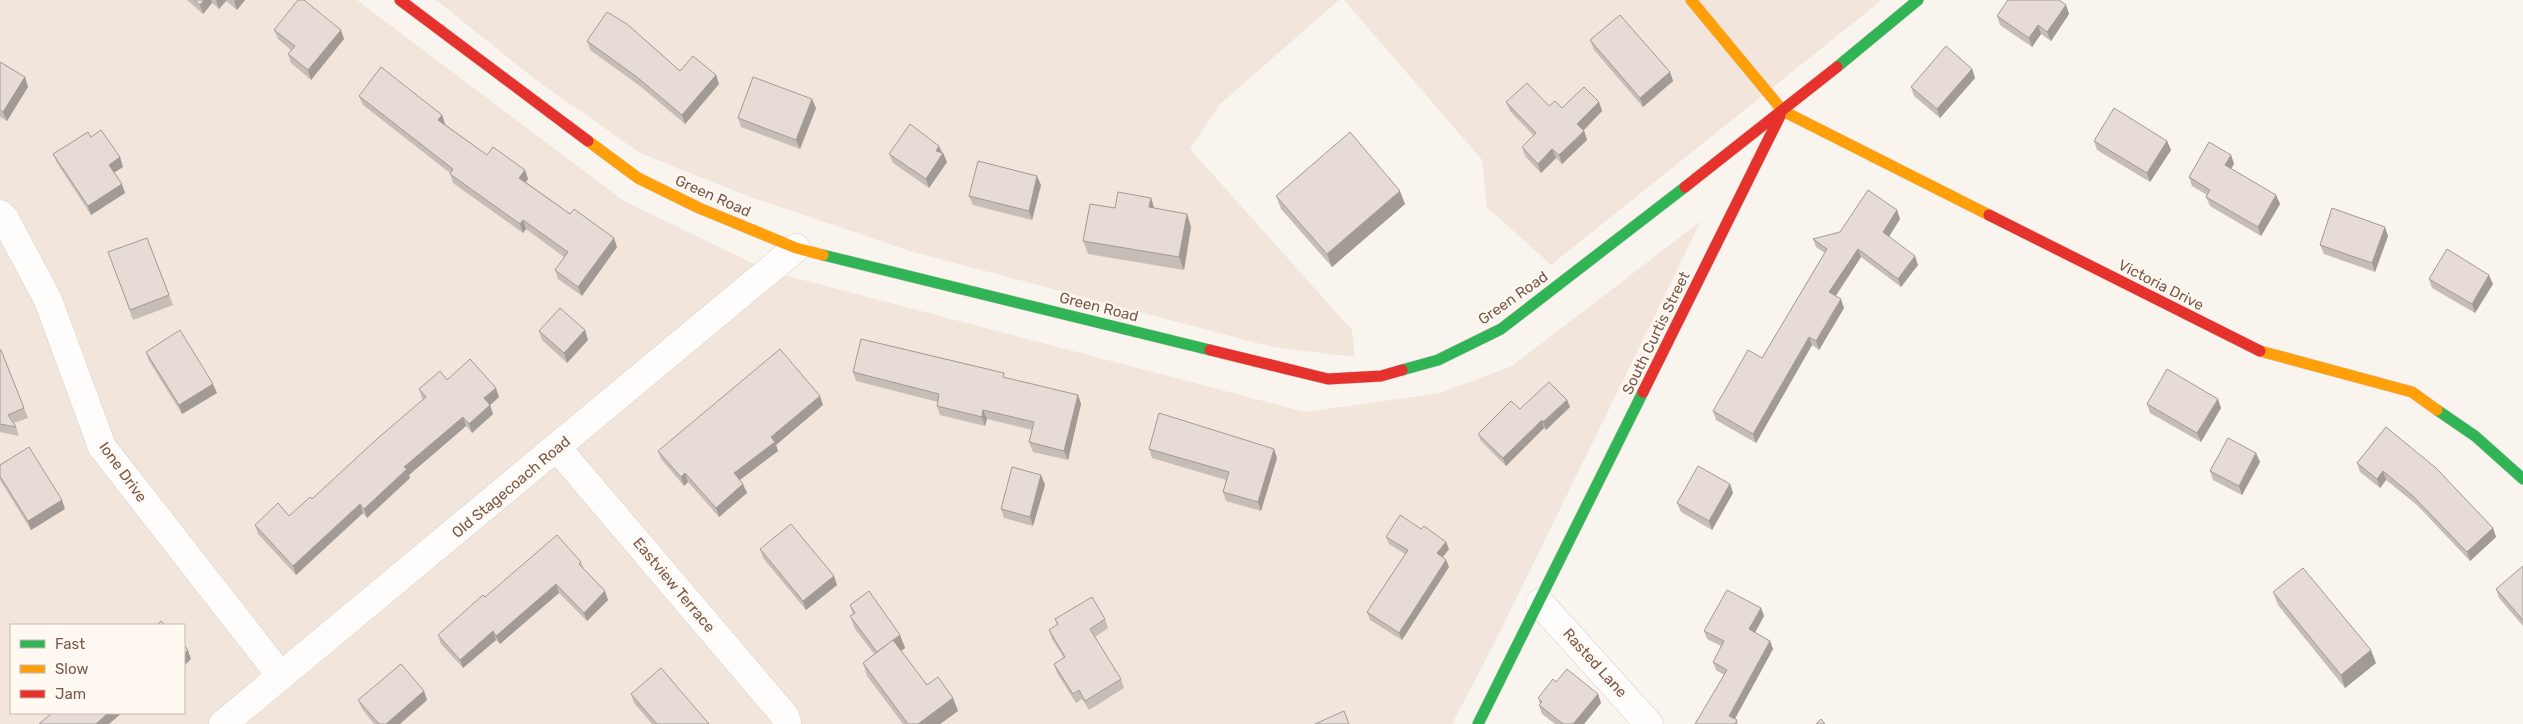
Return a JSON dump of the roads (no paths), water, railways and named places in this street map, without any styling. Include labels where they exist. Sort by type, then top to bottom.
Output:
[{"type":"street","name":"Green Road","points":[[400,0],[638,178],[699,208],[796,248],[1328,379],[1381,376],[1438,360],[1501,329],[1783,111]]},
{"type":"street","points":[[1690,0],[1783,111]]},
{"type":"street","name":"South Curtis Street","points":[[1478,724],[1540,603],[1783,111],[1918,0]]},
{"type":"street","name":"Victoria Drive","points":[[1783,111],[2261,352],[2412,392],[2475,436],[2523,478]]},
{"type":"street","name":"Ione Drive","points":[[0,214],[5,219],[48,300],[102,447],[281,676]]},
{"type":"street","name":"Old Stagecoach Road","points":[[223,724],[558,448],[796,248]]},
{"type":"street","name":"Eastview Terrace","points":[[558,448],[784,716],[787,724]]},
{"type":"street","name":"Rasted Lane","points":[[1540,603],[1649,724]]}]
